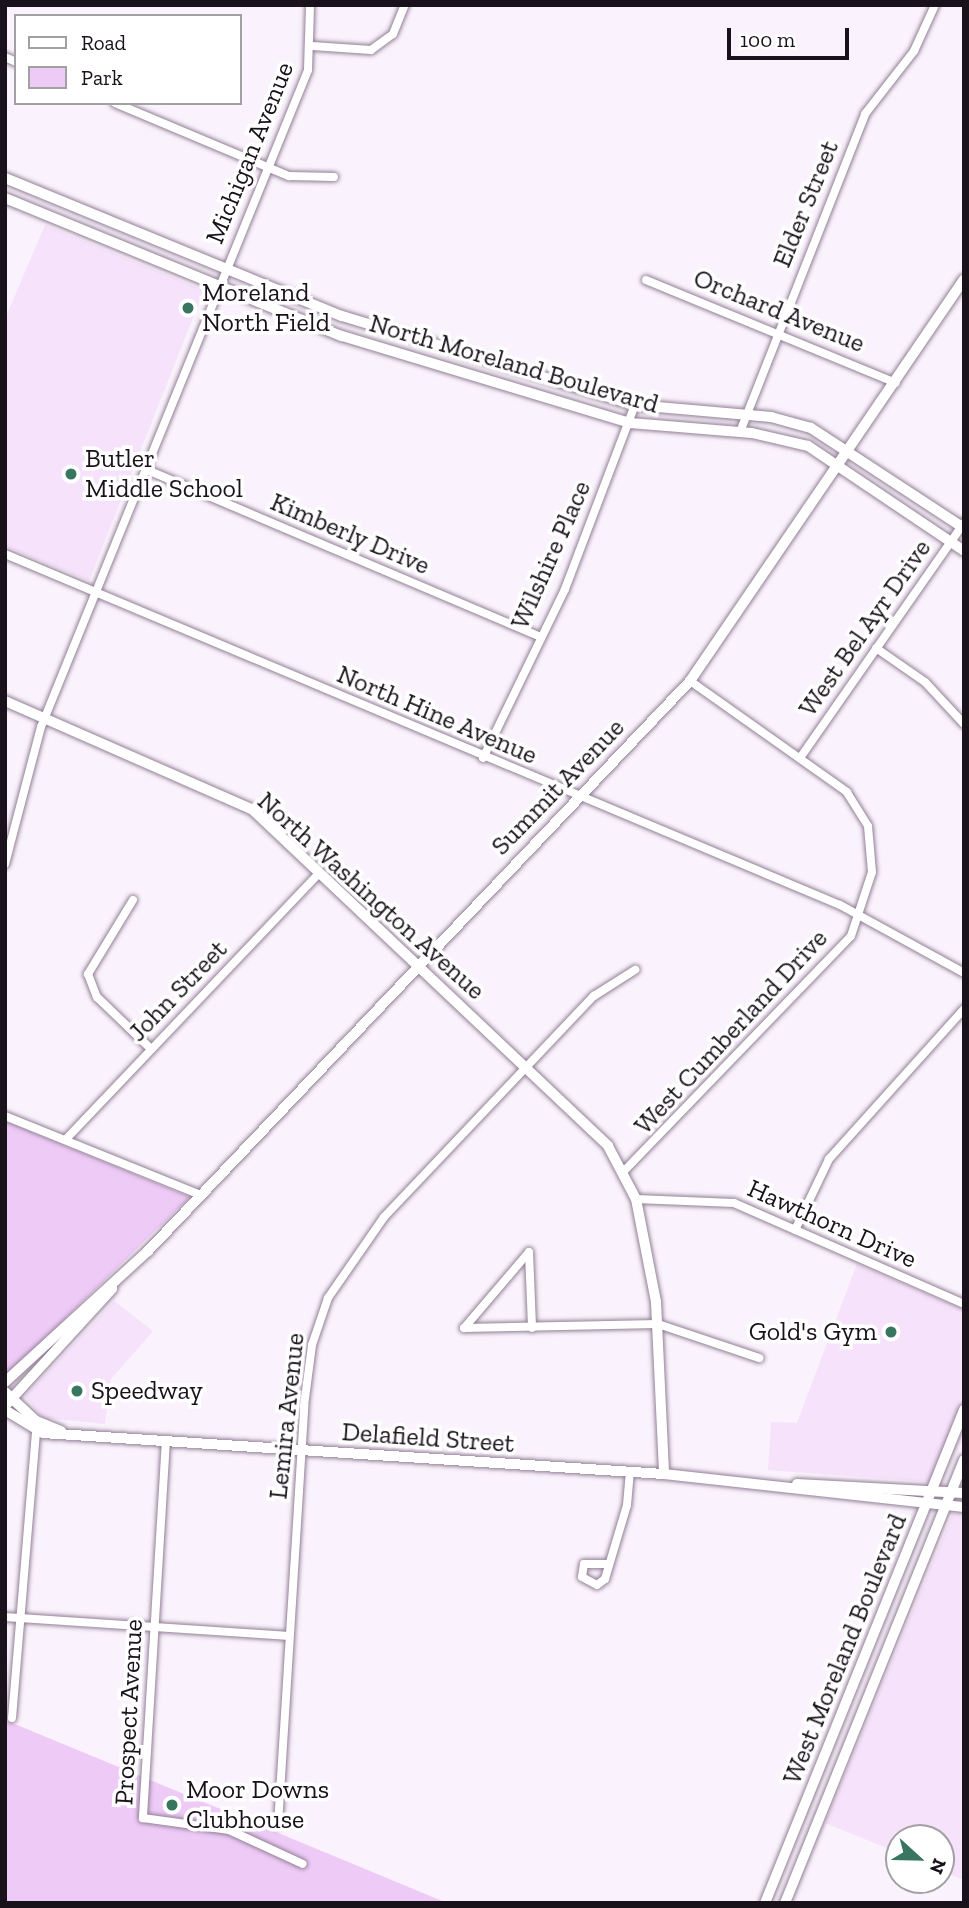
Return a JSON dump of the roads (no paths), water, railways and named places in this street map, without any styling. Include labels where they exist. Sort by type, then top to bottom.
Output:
[{"type":"main road","name":"Summit Avenue","points":[[5,1408],[10,1394],[121,1275],[201,1195],[690,681],[964,280]]},
{"type":"main road","name":"Summit Avenue","points":[[5,1382],[121,1275]]},
{"type":"street","name":"Michigan Avenue","points":[[5,864],[44,718],[99,595],[145,469],[268,167],[312,46],[310,5]]},
{"type":"street","points":[[312,46],[371,50],[389,39],[405,5]]},
{"type":"street","name":"Elder Street","points":[[740,432],[777,332],[865,114],[914,51],[934,5]]},
{"type":"street","points":[[120,105],[298,179],[334,177]]},
{"type":"street","name":"North Moreland Boulevard","points":[[5,178],[272,289],[635,405],[745,415],[801,425],[850,450],[963,526]]},
{"type":"street","name":"North Moreland Boulevard","points":[[5,198],[342,336],[630,423],[740,432],[794,441],[840,465],[964,551]]},
{"type":"street","points":[[167,264],[173,248]]},
{"type":"street","name":"Orchard Avenue","points":[[646,280],[896,383]]},
{"type":"street","points":[[265,306],[272,289]]},
{"type":"street","name":"Wilshire Place","points":[[483,758],[540,637],[630,423],[635,405]]},
{"type":"street","points":[[794,441],[801,425]]},
{"type":"street","name":"Kimberly Drive","points":[[145,469],[540,637]]},
{"type":"street","points":[[887,498],[897,482]]},
{"type":"street","name":"West Bel Ayr Drive","points":[[800,758],[963,526]]},
{"type":"street","name":"North Hine Avenue","points":[[5,554],[860,915],[964,973]]},
{"type":"street","points":[[876,648],[931,687],[964,724]]},
{"type":"street","name":"West Cumberland Drive","points":[[625,1170],[844,944],[860,915],[873,861],[868,826],[847,792],[690,681]]},
{"type":"street","name":"North Washington Avenue","points":[[5,701],[253,810],[525,1068],[625,1170]]},
{"type":"street","name":"John Street","points":[[67,1138],[319,873]]},
{"type":"street","points":[[133,900],[88,974],[97,996],[151,1049]]},
{"type":"street","name":"Lemira Avenue","points":[[278,1825],[302,1451],[312,1345],[339,1277],[367,1236],[594,996],[635,971]]},
{"type":"street","points":[[795,1230],[829,1159],[964,1009]]},
{"type":"street","points":[[5,1116],[67,1138],[201,1195]]},
{"type":"street","points":[[625,1170],[636,1199],[658,1324],[664,1474]]},
{"type":"street","name":"Hawthorn Drive","points":[[636,1199],[728,1201],[964,1304]]},
{"type":"street","points":[[531,1328],[529,1252],[464,1328],[531,1328],[658,1324],[759,1358]]},
{"type":"street","name":"Delafield Street","points":[[10,1394],[36,1421],[65,1433]]},
{"type":"street","points":[[5,1408],[36,1432],[12,1718]]},
{"type":"street","name":"West Moreland Boulevard","points":[[765,1903],[964,1410]]},
{"type":"street","name":"Delafield Street","points":[[36,1432],[664,1474],[789,1485],[842,1496],[964,1507]]},
{"type":"street","points":[[953,1437],[964,1440]]},
{"type":"street","name":"Prospect Avenue","points":[[166,1440],[143,1818],[229,1830],[303,1864]]},
{"type":"street","name":"West Moreland Boulevard","points":[[785,1903],[964,1460]]},
{"type":"street","points":[[609,1564],[630,1472]]},
{"type":"street","points":[[842,1496],[843,1483]]},
{"type":"street","name":"Delafield Street","points":[[789,1485],[843,1483],[964,1493]]},
{"type":"street","points":[[883,1486],[883,1500]]},
{"type":"street","points":[[900,1569],[917,1575]]},
{"type":"street","points":[[883,1611],[900,1618]]},
{"type":"street","points":[[5,1617],[289,1636]]},
{"type":"street","points":[[845,1705],[862,1713]]},
{"type":"street","points":[[808,1798],[825,1804]]},
{"type":"street","points":[[775,1878],[792,1884]]},
{"type":"place","name":"Moreland North Field","points":[[188,308]]},
{"type":"place","name":"Butler Middle School","points":[[71,474]]},
{"type":"place","name":"Gold's Gym","points":[[891,1332]]},
{"type":"place","name":"Speedway","points":[[77,1391]]},
{"type":"place","name":"Moor Downs Clubhouse","points":[[172,1805]]}]
